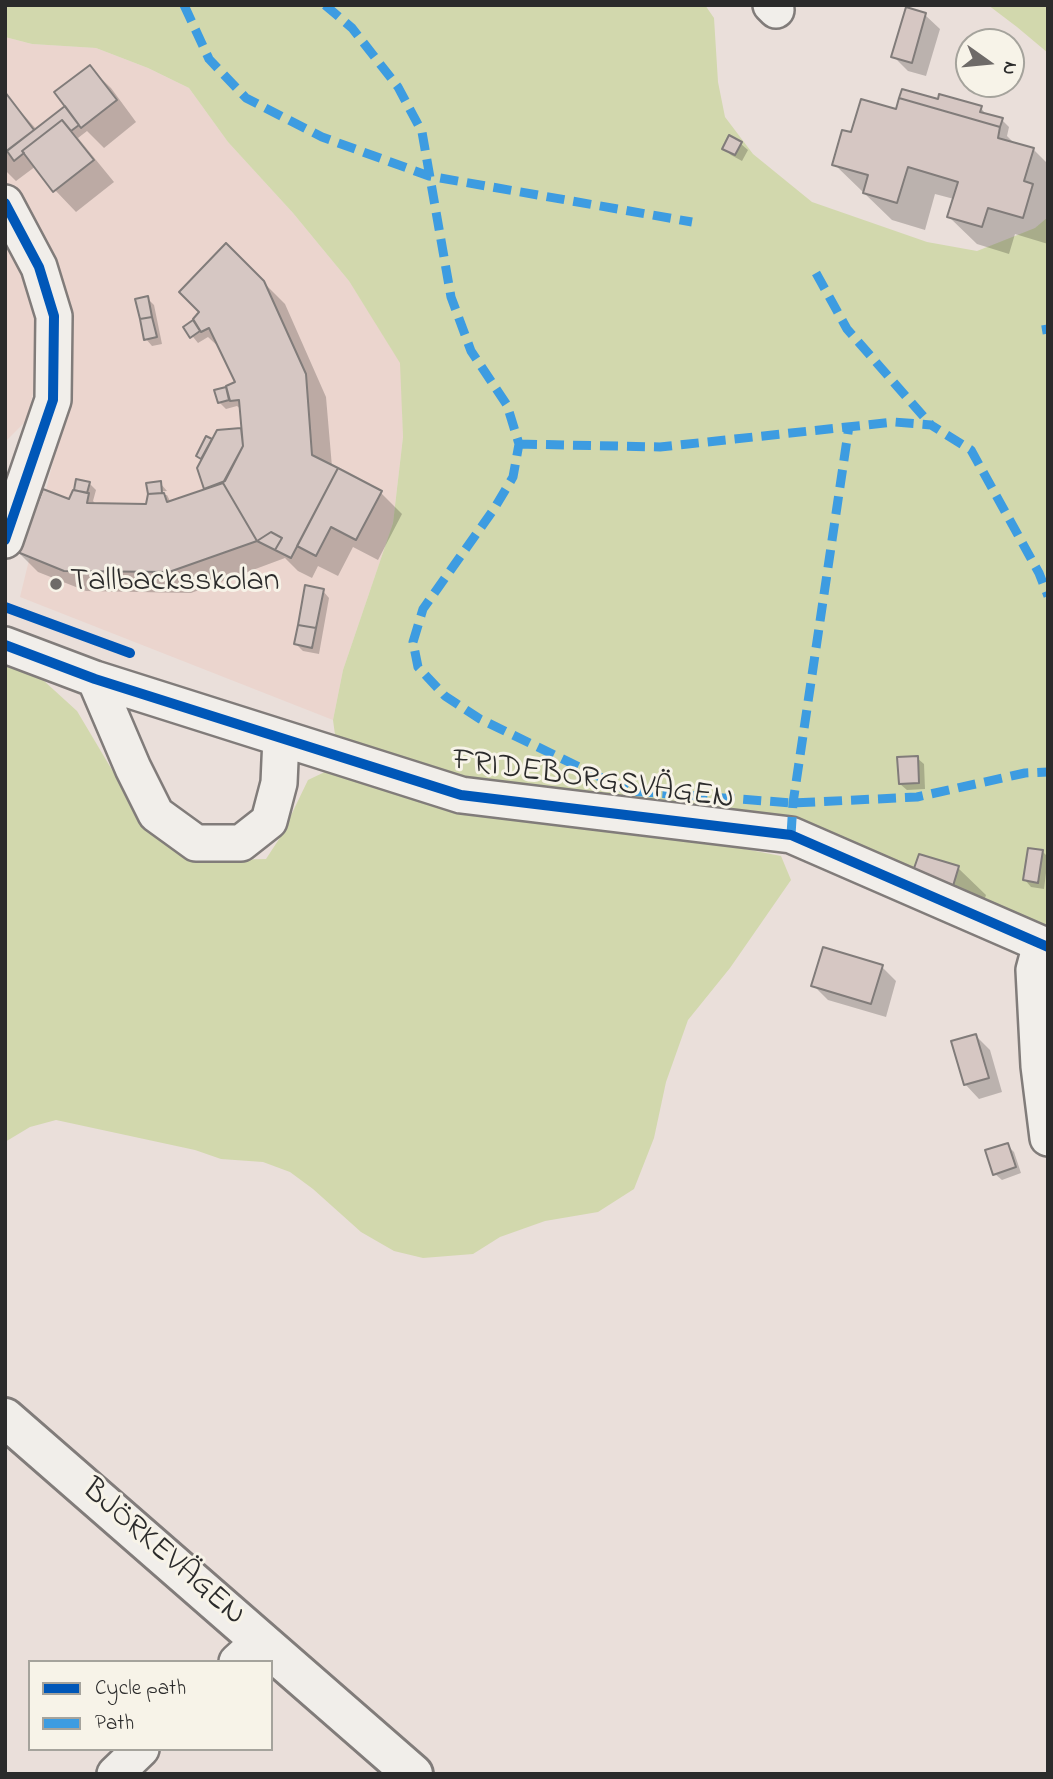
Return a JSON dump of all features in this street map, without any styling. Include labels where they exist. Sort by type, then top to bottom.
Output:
[{"type":"main road","name":"BJÖRKEVÄGEN","points":[[5,1418],[249,1651]]},
{"type":"main road","name":"BJÖRKEVÄGEN","points":[[273,1669],[413,1774]]},
{"type":"street","points":[[5,203],[39,267],[54,316],[53,400],[5,540]]},
{"type":"street","name":"FRIDEBORGSVÄGEN","points":[[5,645],[95,678],[461,795],[791,835],[1044,945]]},
{"type":"street","points":[[95,678],[133,768],[156,814],[196,843],[241,843],[269,821],[279,783],[281,738]]},
{"type":"street","points":[[1044,945],[1034,970],[1039,1066],[1048,1138]]},
{"type":"street","points":[[115,1774],[139,1751]]},
{"type":"shaded area","points":[[5,37],[32,44],[96,48],[148,68],[189,88],[228,142],[293,213],[349,281],[401,363],[403,437],[393,523],[343,670],[333,720],[20,597],[69,396],[66,288],[31,220],[5,186]]},
{"type":"shaded area","points":[[5,233],[38,294],[43,350],[27,420],[5,442]]},
{"type":"green space","points":[[5,5],[705,5],[714,18],[718,82],[725,117],[753,154],[812,202],[927,242],[977,251],[1035,228],[1048,217],[1048,930],[795,821],[704,806],[449,781],[336,742],[333,720],[343,670],[393,523],[403,437],[400,363],[349,281],[293,213],[228,142],[189,88],[148,68],[96,48],[32,44],[5,37]]},
{"type":"green space","points":[[988,5],[1048,5],[1048,53],[1025,34],[1025,28],[1017,27]]},
{"type":"green space","points":[[5,664],[43,680],[77,711],[146,827],[228,860],[266,859],[281,836],[308,780],[331,769],[781,856],[791,880],[730,968],[688,1020],[666,1082],[654,1138],[634,1189],[598,1212],[545,1221],[500,1237],[473,1254],[423,1258],[394,1251],[361,1232],[290,1172],[263,1162],[221,1159],[195,1150],[56,1120],[30,1127],[5,1142]]},
{"type":"building","points":[[906,7],[926,13],[912,63],[891,57]]},
{"type":"building","points":[[90,65],[117,100],[81,128],[54,92]]},
{"type":"building","points":[[902,89],[938,99],[939,94],[982,106],[980,112],[1003,118],[1000,127],[899,98]]},
{"type":"building","points":[[5,92],[34,130],[5,152]]},
{"type":"building","points":[[899,98],[1000,127],[998,138],[1034,148],[1024,181],[1033,184],[1023,218],[988,208],[982,227],[947,217],[958,182],[908,167],[897,203],[863,193],[868,175],[832,165],[842,130],[851,132],[861,99],[896,109]]},
{"type":"building","points":[[65,106],[79,125],[71,131],[62,120],[22,151],[24,153],[14,161],[7,151]]},
{"type":"building","points":[[62,120],[94,160],[53,192],[22,151]]},
{"type":"building","points":[[729,135],[742,142],[735,155],[722,149]]},
{"type":"building","points":[[226,243],[264,281],[306,374],[312,455],[338,468],[291,558],[275,550],[282,538],[271,532],[257,541],[223,483],[243,446],[239,400],[230,401],[226,386],[235,382],[209,328],[201,332],[193,319],[199,312],[179,292]]},
{"type":"building","points":[[148,296],[152,317],[140,319],[135,299]]},
{"type":"building","points":[[152,317],[157,337],[144,340],[140,319]]},
{"type":"building","points":[[193,320],[200,331],[190,338],[183,327]]},
{"type":"building","points":[[226,387],[229,400],[218,403],[214,390]]},
{"type":"building","points":[[241,428],[243,446],[225,481],[204,489],[197,468],[217,430]]},
{"type":"building","points":[[206,436],[212,439],[201,459],[196,456]]},
{"type":"building","points":[[338,468],[382,491],[356,540],[331,527],[316,556],[297,546]]},
{"type":"building","points":[[76,479],[90,482],[87,493],[74,490]]},
{"type":"building","points":[[161,481],[162,493],[148,494],[146,483]]},
{"type":"building","points":[[223,483],[257,541],[169,572],[64,571],[15,551],[33,505],[36,506],[43,489],[69,499],[73,490],[89,493],[87,503],[146,504],[148,494],[164,493],[167,502]]},
{"type":"building","points":[[271,532],[282,538],[275,550],[257,541]]},
{"type":"building","points":[[305,585],[324,589],[316,628],[298,625]]},
{"type":"building","points":[[298,625],[316,628],[312,648],[294,644]]},
{"type":"building","points":[[918,756],[919,783],[899,784],[897,757]]},
{"type":"building","points":[[1028,848],[1043,850],[1038,883],[1023,880]]},
{"type":"building","points":[[919,854],[959,866],[953,886],[912,874]]},
{"type":"building","points":[[823,947],[883,965],[871,1004],[811,986]]},
{"type":"building","points":[[976,1034],[989,1078],[964,1085],[951,1041]]},
{"type":"building","points":[[1008,1143],[1016,1167],[993,1175],[985,1150]]},
{"type":"marked path","points":[[184,5],[209,59],[246,98],[322,137],[429,176],[692,222]]},
{"type":"marked path","points":[[325,5],[352,28],[398,87],[422,132],[451,297],[471,351],[507,405],[519,444],[513,477],[494,509],[423,609],[413,642],[418,667],[445,696],[480,719],[629,791],[793,803],[917,797],[1025,773],[1048,772]]},
{"type":"marked path","points":[[816,273],[847,329],[931,425]]},
{"type":"marked path","points":[[1042,330],[1048,329]]},
{"type":"marked path","points":[[519,444],[660,447],[894,422],[931,425],[971,450],[1039,573],[1048,596]]},
{"type":"marked path","points":[[791,835],[793,803],[849,426]]},
{"type":"cycle path","points":[[5,203],[39,267],[54,316],[53,400],[5,540]]},
{"type":"cycle path","points":[[5,607],[130,653]]},
{"type":"cycle path","points":[[5,645],[95,679],[461,795],[791,835],[1048,947]]},
{"type":"place","name":"Tallbacksskolan","points":[[56,584]]}]
